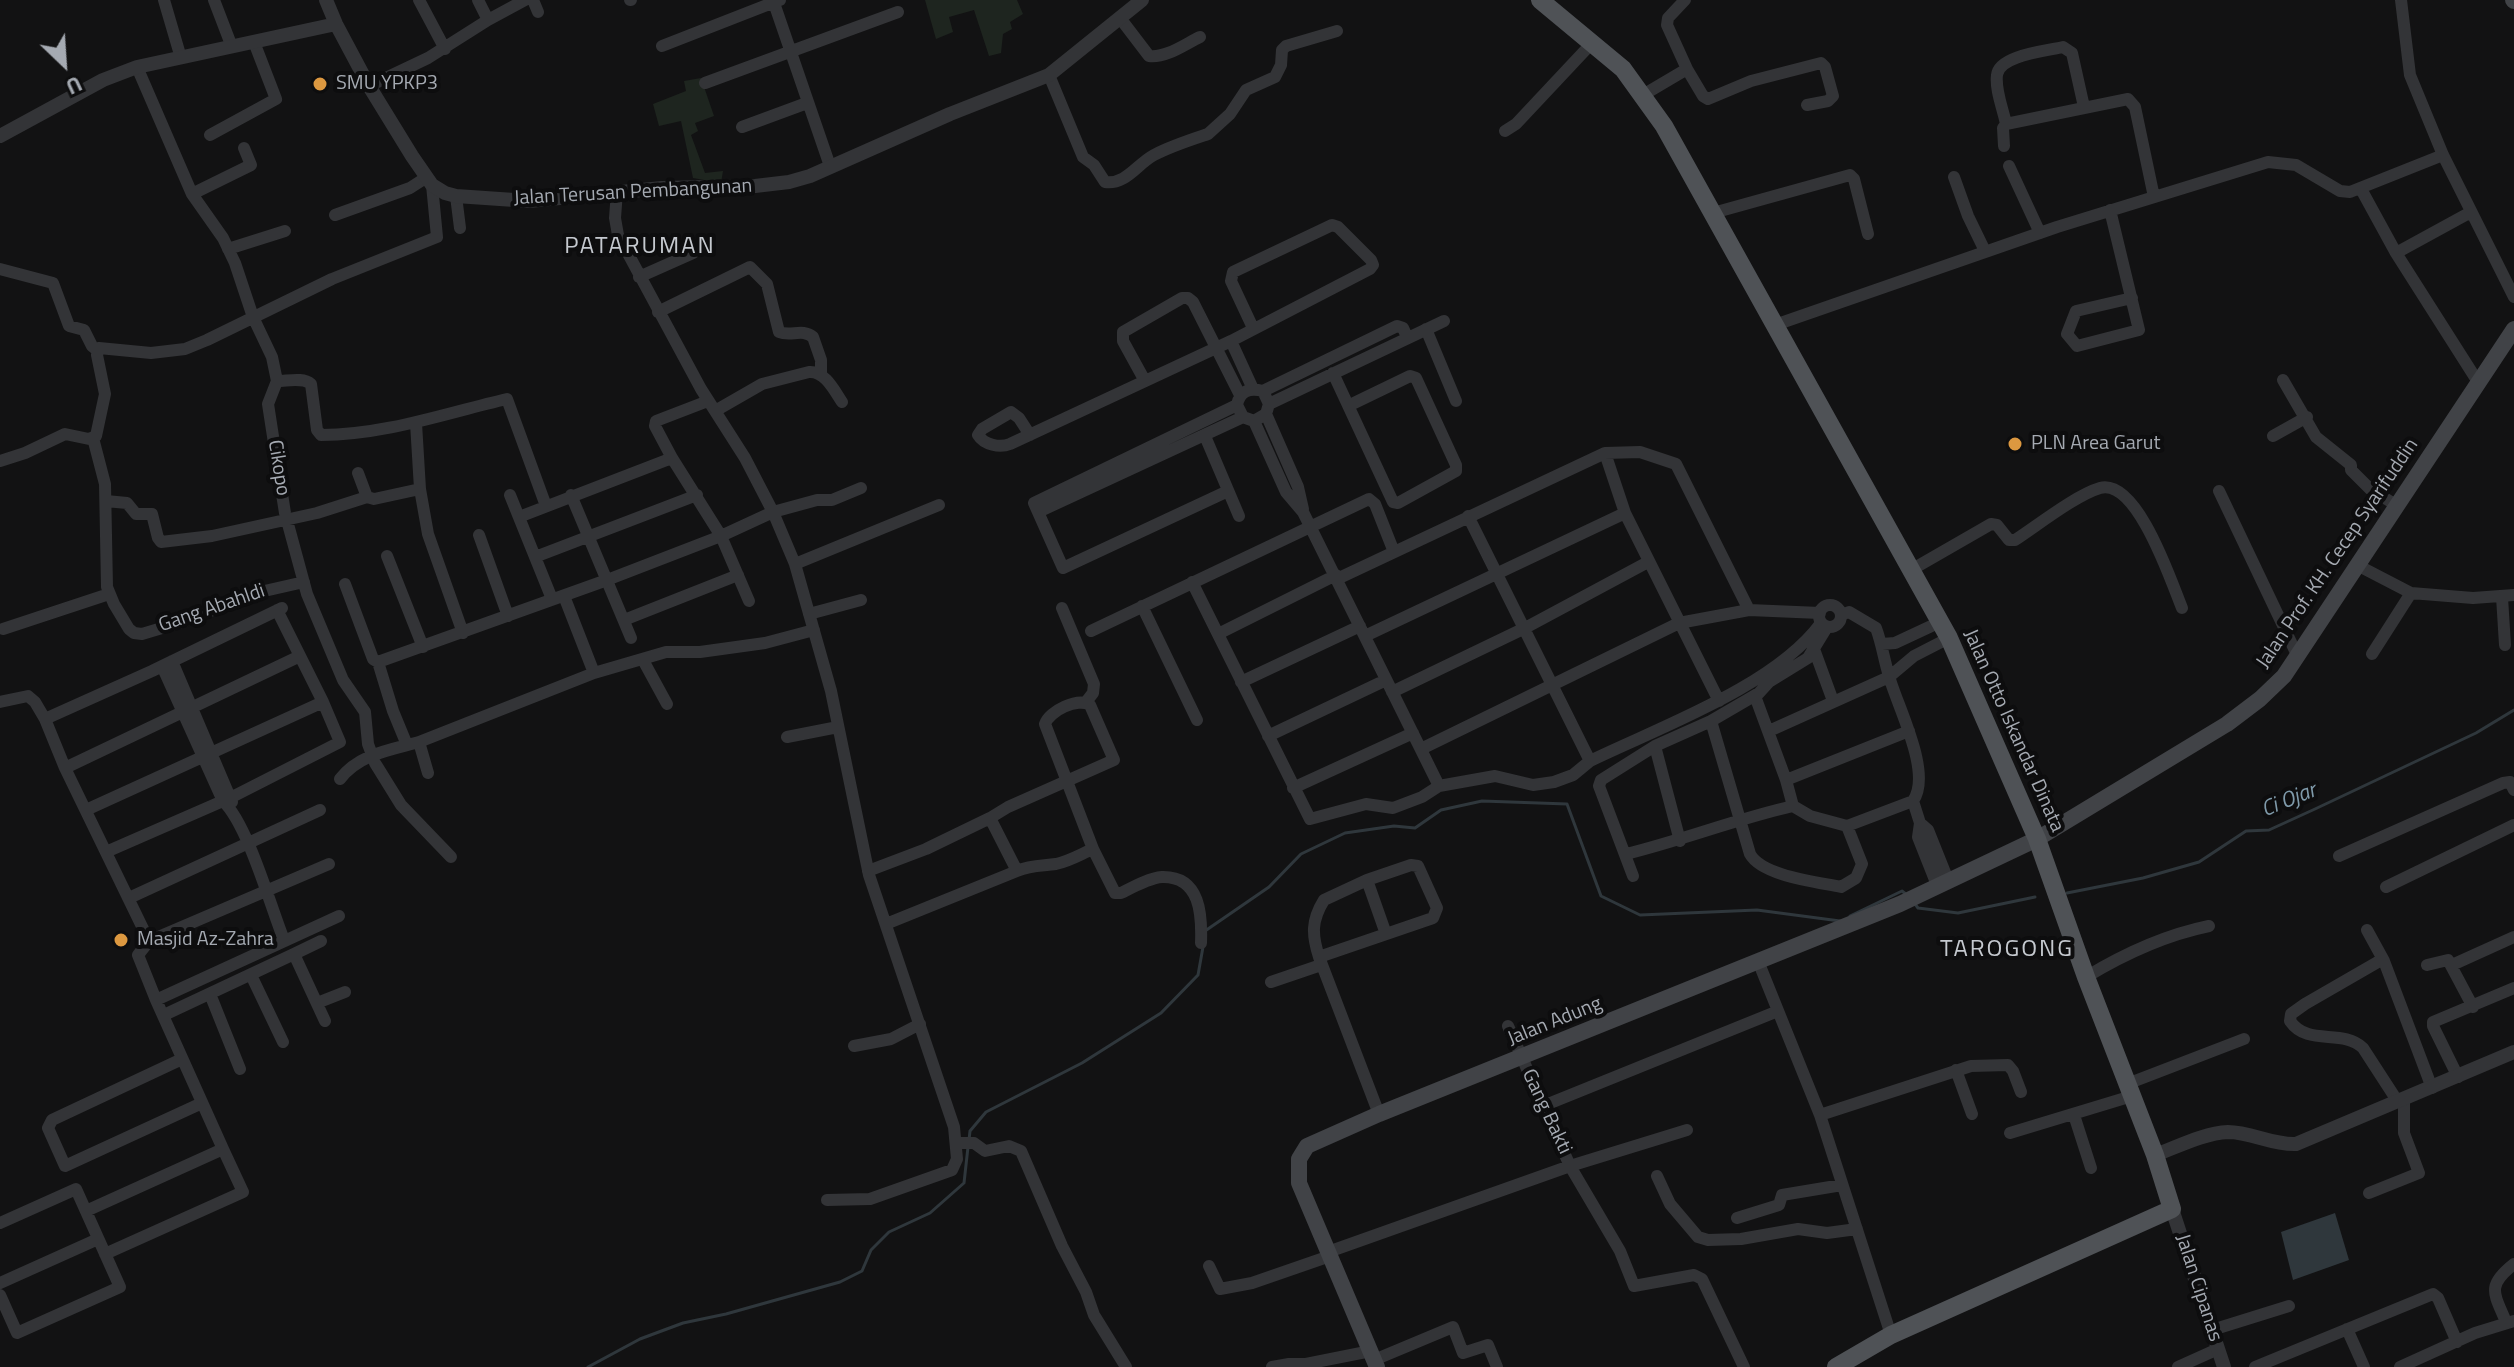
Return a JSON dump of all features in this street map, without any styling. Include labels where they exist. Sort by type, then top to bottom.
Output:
[{"type":"main road","name":"Jalan Otto Iskandar Dinata","points":[[1540,0],[1623,69],[1664,126],[1945,630],[2037,839],[2155,1155],[2172,1209]]},
{"type":"main road","name":"Jalan Prof. KH. Cecep Syarifuddin","points":[[2037,839],[2227,724],[2276,684],[2298,657],[2514,329]]},
{"type":"main road","name":"Jalan Adung","points":[[1374,1359],[1299,1183],[1299,1159],[1307,1146],[1907,900],[2037,839]]},
{"type":"main road","points":[[1836,1367],[1891,1335],[2172,1209]]},
{"type":"street","points":[[164,0],[181,58]]},
{"type":"street","points":[[214,0],[232,47]]},
{"type":"street","points":[[97,350],[102,347],[151,353],[185,349],[332,279],[437,237],[430,181],[369,86],[326,0]]},
{"type":"street","points":[[419,0],[445,49]]},
{"type":"street","points":[[478,0],[488,20]]},
{"type":"street","points":[[369,86],[445,49],[525,0]]},
{"type":"street","name":"Jalan Terusan Pembangunan","points":[[430,181],[456,196],[529,201],[617,191],[789,182],[810,176],[950,114],[1049,75],[1142,0]]},
{"type":"street","points":[[1685,0],[1668,18],[1667,25],[1703,96],[1717,98],[1751,81],[1821,63],[1833,96],[1828,101],[1807,105]]},
{"type":"street","points":[[2401,0],[2410,75],[2443,155],[2514,297]]},
{"type":"street","points":[[662,46],[776,1],[790,52],[830,166]]},
{"type":"street","points":[[705,83],[898,12]]},
{"type":"street","points":[[1120,18],[1149,56],[1153,57],[1200,37]]},
{"type":"street","points":[[0,136],[103,80],[137,67],[336,24]]},
{"type":"street","points":[[1049,75],[1083,157],[1094,165],[1105,182],[1110,183],[1132,174],[1154,155],[1216,128],[1246,90],[1275,77],[1281,65],[1282,50],[1286,46],[1337,31]]},
{"type":"street","points":[[210,135],[276,99],[254,42]]},
{"type":"street","points":[[1505,131],[1516,124],[1592,43]]},
{"type":"street","points":[[2004,146],[2003,128],[2006,124],[1997,71],[2010,59],[2063,47],[2072,53],[2084,107]]},
{"type":"street","name":"Cikopo","points":[[137,67],[192,194],[228,249],[253,317],[272,357],[277,381],[268,404],[287,518],[304,582],[343,680],[365,712],[371,756],[401,805],[451,857]]},
{"type":"street","points":[[1643,95],[1687,69]]},
{"type":"street","points":[[2006,124],[2123,99],[2133,103],[2154,197]]},
{"type":"street","points":[[742,127],[807,103]]},
{"type":"street","points":[[192,194],[251,165],[244,148]]},
{"type":"street","points":[[1775,325],[1985,251],[2268,162],[2296,165],[2340,191],[2350,192],[2443,155]]},
{"type":"street","points":[[2009,166],[2040,233]]},
{"type":"street","points":[[1713,213],[1850,175],[1854,179],[1868,234]]},
{"type":"street","points":[[1954,177],[1985,251]]},
{"type":"street","points":[[335,215],[430,181]]},
{"type":"street","points":[[2361,189],[2396,253],[2478,382]]},
{"type":"street","points":[[617,191],[615,218],[618,235],[658,312],[745,458],[795,564],[838,727],[868,871],[954,1127],[963,1143],[985,1151],[1009,1146],[1021,1151],[1094,1315],[1126,1367]]},
{"type":"street","points":[[456,196],[460,228]]},
{"type":"street","points":[[2110,210],[2132,298],[2139,330],[2077,346],[2069,340],[2067,334],[2076,311],[2132,298]]},
{"type":"street","points":[[2396,253],[2471,212]]},
{"type":"street","points":[[1030,435],[1231,341],[1370,269],[1373,265],[1371,260],[1338,227],[1332,225],[1233,272],[1231,281],[1253,328]]},
{"type":"street","points":[[228,249],[285,231]]},
{"type":"street","points":[[639,277],[693,253]]},
{"type":"street","points":[[658,312],[750,267],[767,284],[779,332],[804,332],[813,337],[821,360],[821,375]]},
{"type":"street","points":[[0,269],[53,283],[68,324],[71,328],[84,330],[97,350],[105,394],[101,422],[93,438],[65,434],[0,461]]},
{"type":"street","points":[[1145,381],[1123,341],[1123,332],[1182,298],[1188,298],[1298,487],[1303,512],[1439,786]]},
{"type":"street","points":[[1228,491],[1063,568],[1034,503],[1252,409],[1444,321]]},
{"type":"street","points":[[1252,409],[1258,390],[1397,326],[1403,328],[1407,337]]},
{"type":"street","points":[[1426,329],[1456,401]]},
{"type":"street","points":[[1136,460],[1205,436],[1252,409],[1258,390],[1231,341]]},
{"type":"street","points":[[749,601],[721,536],[672,458],[656,428],[656,421],[712,406],[762,384],[809,372],[821,375],[842,402]]},
{"type":"street","points":[[1333,373],[1393,502],[1398,503],[1456,471],[1416,378],[1410,376],[1350,405]]},
{"type":"street","points":[[2283,380],[2316,437],[2351,465],[2351,470],[2370,489],[2396,505]]},
{"type":"street","points":[[277,381],[307,381],[311,384],[317,430],[321,435],[416,423],[507,399],[546,506]]},
{"type":"street","points":[[2273,436],[2307,417]]},
{"type":"street","points":[[416,423],[420,489],[428,534],[463,633]]},
{"type":"street","points":[[1205,436],[1239,516]]},
{"type":"street","name":"Gang Abahldi","points":[[93,438],[105,484],[105,576],[109,594],[129,629],[142,634],[260,592],[304,582]]},
{"type":"street","points":[[1218,634],[1605,453],[1640,452],[1676,464],[1749,610]]},
{"type":"street","points":[[1605,453],[1625,513],[1719,701]]},
{"type":"street","points":[[519,517],[672,458]]},
{"type":"street","points":[[358,473],[367,497]]},
{"type":"street","points":[[1911,570],[1991,524],[1997,525],[2009,540],[2015,540],[2089,492],[2109,487],[2120,490],[2143,521],[2182,608]]},
{"type":"street","points":[[378,662],[607,580],[721,536],[773,512],[817,500],[832,500],[861,488]]},
{"type":"street","points":[[106,501],[127,503],[136,514],[152,514],[161,542],[212,536],[325,511],[367,497],[379,499],[420,489]]},
{"type":"street","points":[[2219,491],[2298,657]]},
{"type":"street","points":[[510,495],[535,557],[594,673]]},
{"type":"street","points":[[571,495],[631,638]]},
{"type":"street","points":[[535,557],[697,495]]},
{"type":"street","points":[[1091,631],[1369,499],[1375,504],[1394,552]]},
{"type":"street","points":[[795,564],[939,505]]},
{"type":"street","points":[[1241,682],[1498,572],[1625,513]]},
{"type":"street","points":[[1468,516],[1590,761]]},
{"type":"street","points":[[479,535],[508,616]]},
{"type":"street","points":[[387,556],[423,647]]},
{"type":"street","points":[[1268,736],[1525,628],[1648,562]]},
{"type":"street","points":[[2357,565],[2411,593],[2508,596],[2505,645]]},
{"type":"street","points":[[624,620],[738,575]]},
{"type":"street","points":[[1192,582],[1310,819],[1366,804],[1393,808],[1422,797],[1439,786],[1495,776],[1533,785],[1573,775],[1590,761],[1719,701],[1807,642],[1823,621]]},
{"type":"street","points":[[345,584],[373,659],[378,662],[393,711],[428,773]]},
{"type":"street","points":[[2372,654],[2411,593]]},
{"type":"street","points":[[3,629],[109,594]]},
{"type":"street","points":[[809,614],[861,600]]},
{"type":"street","points":[[1421,749],[1679,623],[1749,610],[1823,621],[1837,625],[1841,615],[1838,608],[1831,605],[1824,607],[1823,621],[1808,658],[1769,682],[1755,696],[1711,721],[1655,746],[1601,780],[1599,786],[1633,876]]},
{"type":"street","points":[[1142,606],[1197,720]]},
{"type":"street","points":[[45,719],[281,608],[340,739],[337,746],[229,802],[106,852]]},
{"type":"street","points":[[1062,608],[1094,684],[1093,693],[1086,702]]},
{"type":"street","points":[[1626,854],[1680,841],[1740,818],[1793,806],[1810,816],[1847,826],[1913,801],[1918,793],[1917,768],[1909,731],[1889,677],[1876,628],[1849,612],[1841,615]]},
{"type":"street","points":[[340,779],[354,764],[371,756],[413,744],[594,673],[675,651],[700,652],[765,643],[814,630]]},
{"type":"street","points":[[1882,644],[1945,630]]},
{"type":"street","points":[[1769,731],[1889,677],[1945,630]]},
{"type":"street","points":[[1814,649],[1833,701]]},
{"type":"street","points":[[65,768],[300,656]]},
{"type":"street","points":[[643,660],[667,704]]},
{"type":"street","points":[[167,664],[248,844],[284,940]]},
{"type":"street","points":[[0,702],[28,696],[35,702],[149,941]]},
{"type":"street","points":[[1755,696],[1793,806]]},
{"type":"street","points":[[868,871],[926,849],[1067,779],[1114,758],[1086,702],[1078,701],[1048,716],[1045,721],[1067,779],[1093,849],[1115,893],[1162,877],[1179,881],[1191,889],[1201,912],[1201,943]]},
{"type":"street","points":[[86,810],[323,702]]},
{"type":"street","points":[[1711,721],[1750,854],[1758,866],[1841,887],[1856,878],[1862,864],[1847,826]]},
{"type":"street","points":[[787,737],[838,727]]},
{"type":"street","points":[[1786,780],[1909,731]]},
{"type":"street","points":[[1293,788],[1413,733]]},
{"type":"street","points":[[1655,746],[1680,841]]},
{"type":"street","points":[[2339,856],[2503,783],[2510,782],[2514,790]]},
{"type":"street","points":[[1913,801],[1920,823],[1918,837],[1943,882]]},
{"type":"street","points":[[129,898],[320,810]]},
{"type":"street","points":[[990,818],[1017,871]]},
{"type":"street","points":[[2386,887],[2514,825]]},
{"type":"street","points":[[886,924],[1017,871],[1069,860],[1093,849]]},
{"type":"street","points":[[105,1254],[243,1192],[138,955],[149,941],[329,864]]},
{"type":"street","points":[[1271,982],[1320,961],[1386,934],[1433,918],[1437,908],[1420,870],[1415,864],[1367,880],[1324,900],[1313,925],[1313,938],[1320,961],[1379,1114]]},
{"type":"street","points":[[1367,880],[1386,934]]},
{"type":"street","points":[[156,1000],[339,916]]},
{"type":"street","points":[[2086,977],[2130,952],[2184,931],[2209,926]]},
{"type":"street","points":[[2367,930],[2383,959],[2432,1088]]},
{"type":"street","points":[[2452,965],[2514,937]]},
{"type":"street","points":[[164,1015],[321,941]]},
{"type":"street","points":[[294,954],[325,1021]]},
{"type":"street","points":[[2369,1193],[2419,1173],[2404,1133],[2401,1101],[2356,1041],[2315,1037],[2301,1032],[2290,1021],[2291,1014],[2305,1004],[2383,959]]},
{"type":"street","points":[[2427,965],[2445,959],[2452,965],[2473,1007]]},
{"type":"street","points":[[1758,961],[1820,1115],[1891,1335]]},
{"type":"street","points":[[251,975],[283,1042]]},
{"type":"street","points":[[2458,1077],[2433,1024],[2514,988]]},
{"type":"street","points":[[317,1003],[345,992]]},
{"type":"street","points":[[210,994],[240,1069]]},
{"type":"street","points":[[1543,1106],[1778,1011]]},
{"type":"street","points":[[854,1046],[891,1039],[920,1024]]},
{"type":"street","name":"Gang Bakti","points":[[1508,1026],[1570,1166],[1620,1251],[1634,1286],[1694,1275],[1702,1279],[1744,1367]]},
{"type":"street","points":[[2010,1133],[2074,1115],[2244,1039]]},
{"type":"street","points":[[2155,1155],[2226,1132],[2271,1143],[2296,1144],[2514,1052]]},
{"type":"street","points":[[0,1295],[17,1333],[120,1287],[48,1128],[52,1120],[182,1059]]},
{"type":"street","points":[[1820,1115],[1971,1066],[2008,1065],[2021,1092]]},
{"type":"street","points":[[1956,1070],[1972,1114]]},
{"type":"street","points":[[65,1166],[202,1103]]},
{"type":"street","points":[[2074,1115],[2091,1168]]},
{"type":"street","points":[[1209,1266],[1220,1289],[1252,1283],[1570,1166],[1687,1130]]},
{"type":"street","points":[[827,1200],[870,1199],[946,1173],[955,1164],[963,1143]]},
{"type":"street","points":[[86,1211],[223,1149]]},
{"type":"street","points":[[1657,1176],[1670,1204],[1698,1237],[1708,1240],[1741,1239],[1798,1229],[1827,1233],[1857,1229]]},
{"type":"street","points":[[1737,1218],[1779,1205],[1782,1195],[1842,1185]]},
{"type":"street","points":[[0,1223],[76,1189]]},
{"type":"street","name":"Jalan Cipanas","points":[[2172,1209],[2224,1367]]},
{"type":"street","points":[[0,1283],[98,1239]]},
{"type":"street","points":[[2400,1367],[2510,1322],[2493,1288],[2514,1264]]},
{"type":"street","points":[[2255,1367],[2433,1294],[2438,1298],[2457,1342]]},
{"type":"street","points":[[2212,1330],[2289,1306]]},
{"type":"street","points":[[1272,1367],[1374,1359],[1453,1327],[1463,1353],[1501,1339]]},
{"type":"street","points":[[2347,1329],[2364,1367]]},
{"type":"street","points":[[1488,1345],[1497,1367]]},
{"type":"street","points":[[2178,1367],[2218,1349]]},
{"type":"street","points":[[2432,1353],[2438,1367]]},
{"type":"shaded area","points":[[925,0],[1017,0],[1023,14],[1010,22],[1012,29],[1003,34],[1001,53],[989,56],[974,10],[949,17],[953,32],[936,39]]},
{"type":"shaded area","points":[[701,78],[714,116],[695,123],[698,131],[691,135],[705,173],[723,171],[721,183],[693,178],[681,121],[659,126],[653,104],[686,91],[684,81]]},
{"type":"shaded area","points":[[2335,1213],[2349,1260],[2293,1280],[2281,1232]]},
{"type":"waterway","name":"Ci Ojar","points":[[2067,893],[2143,878],[2199,862],[2246,831],[2269,830],[2476,733],[2514,710]]},
{"type":"waterway","points":[[1205,931],[1269,887],[1301,854],[1345,833],[1394,826],[1415,828],[1441,810],[1482,801],[1567,804],[1601,896],[1640,915],[1757,910],[1840,921]]},
{"type":"waterway","points":[[1850,916],[1902,891],[1907,895]]},
{"type":"waterway","points":[[1915,904],[1918,908],[1958,913],[2035,897]]},
{"type":"waterway","points":[[969,1140],[970,1131],[986,1112],[1082,1063],[1161,1013],[1198,975],[1203,947]]},
{"type":"waterway","points":[[588,1367],[640,1339],[683,1323],[840,1282],[862,1271],[871,1250],[889,1232],[930,1213],[964,1183],[968,1147]]},
{"type":"place","name":"SMU YPKP3","points":[[320,84]]},
{"type":"place","name":"PLN Area Garut","points":[[2015,444]]},
{"type":"place","name":"Masjid Az-Zahra","points":[[121,940]]},
{"type":"district","name":"PATARUMAN","points":[[640,247]]},
{"type":"district","name":"TAROGONG","points":[[2007,950]]}]
